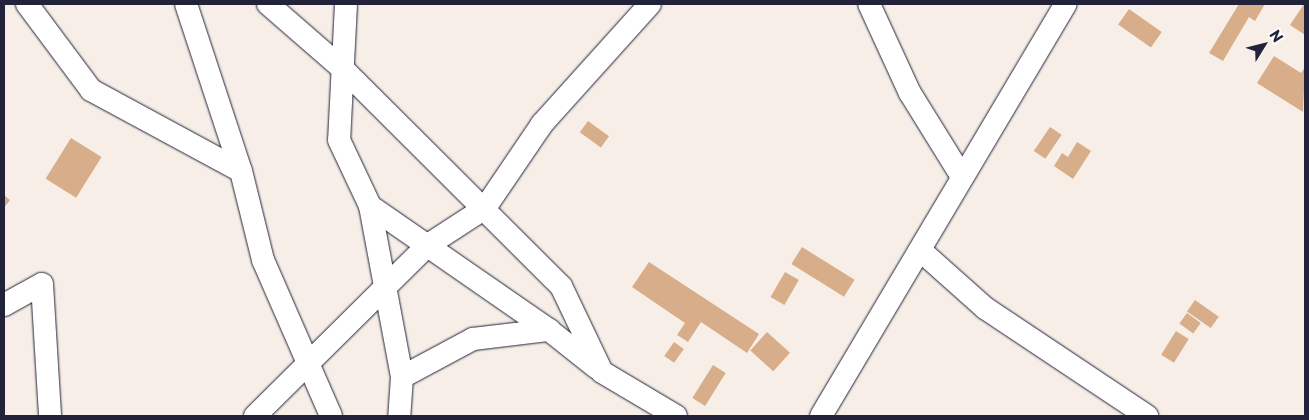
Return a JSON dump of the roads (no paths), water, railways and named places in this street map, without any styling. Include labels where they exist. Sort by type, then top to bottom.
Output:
[{"type":"street","points":[[27,4],[91,90],[241,170]]},
{"type":"street","points":[[186,4],[241,170],[264,260],[331,416]]},
{"type":"street","points":[[268,4],[344,70],[485,208],[561,286],[602,372]]},
{"type":"street","points":[[346,4],[339,140],[370,206],[402,377],[399,416]]},
{"type":"street","points":[[255,416],[385,285],[428,245],[485,208],[542,124],[650,4]]},
{"type":"street","points":[[869,4],[910,93],[962,177]]},
{"type":"street","points":[[820,416],[1066,4]]},
{"type":"street","points":[[370,206],[549,330],[602,372],[676,416]]},
{"type":"street","points":[[920,250],[985,308],[1147,416]]},
{"type":"street","points":[[4,305],[42,284],[50,416]]},
{"type":"street","points":[[402,377],[473,339],[549,330]]}]
